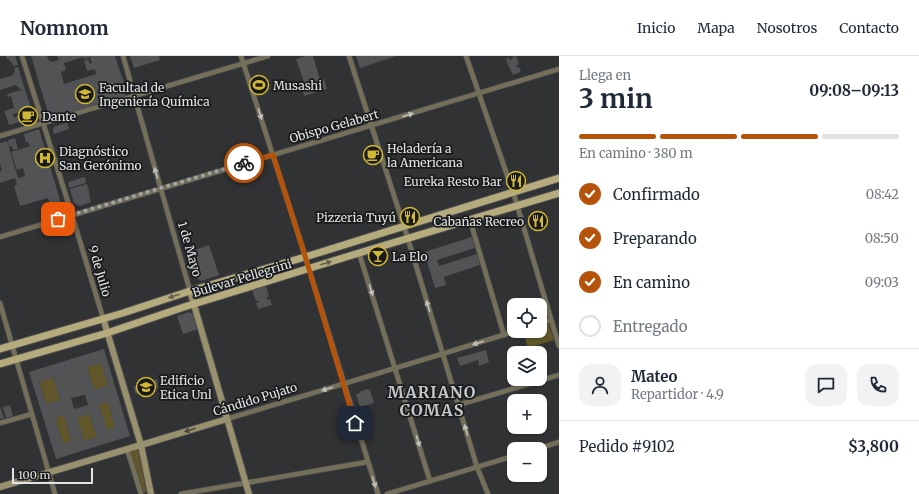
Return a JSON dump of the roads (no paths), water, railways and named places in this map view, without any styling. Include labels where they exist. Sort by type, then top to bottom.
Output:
[{"type":"main road","name":"Bulevar Pellegrini","points":[[0,349],[305,257],[559,178]]},
{"type":"main road","name":"Bulevar Pellegrini","points":[[0,364],[559,193]]},
{"type":"main road","name":"1 de Mayo","points":[[190,291],[249,494]]},
{"type":"main road","name":"9 de Julio","points":[[103,318],[141,446],[151,494]]},
{"type":"main road","name":"Cándido Pujato","points":[[0,487],[227,419]]},
{"type":"street","name":"9 de Julio","points":[[22,56],[44,123],[103,318]]},
{"type":"street","name":"1 de Mayo","points":[[123,56],[190,291]]},
{"type":"street","points":[[241,56],[378,494]]},
{"type":"street","points":[[0,136],[268,56]]},
{"type":"street","points":[[348,56],[404,226],[477,467],[488,494]]},
{"type":"street","points":[[466,56],[517,205],[558,343]]},
{"type":"street","name":"Obispo Gelabert","points":[[0,237],[559,69]]},
{"type":"street","points":[[470,220],[504,335]]},
{"type":"street","points":[[359,253],[430,481]]},
{"type":"street","points":[[0,303],[56,494]]},
{"type":"street","points":[[547,321],[551,320]]},
{"type":"street","name":"Cándido Pujato","points":[[227,419],[507,334]]},
{"type":"street","points":[[458,405],[559,375]]},
{"type":"street","points":[[0,423],[32,414]]},
{"type":"street","points":[[547,446],[559,442]]},
{"type":"street","points":[[127,449],[141,494]]},
{"type":"street","points":[[387,494],[507,458]]},
{"type":"street","points":[[181,494],[367,462]]},
{"type":"place","name":"Musashi","points":[[259,85]]},
{"type":"place","name":"Facultad de Ingeniería Química","points":[[85,94]]},
{"type":"place","name":"Dante","points":[[28,116]]},
{"type":"place","name":"Heladería a la Americana","points":[[373,155]]},
{"type":"place","name":"Diagnóstico San Gerónimo","points":[[45,158]]},
{"type":"place","name":"Eureka Resto Bar","points":[[516,181]]},
{"type":"place","name":"Pizzeria Tuyú","points":[[410,217]]},
{"type":"place","name":"Cabañas Recreo","points":[[538,221]]},
{"type":"place","name":"La Elo","points":[[378,256]]},
{"type":"place","name":"Edificio Etica Unl","points":[[146,387]]},
{"type":"district","name":"MARIANO COMAS","points":[[432,401]]}]
